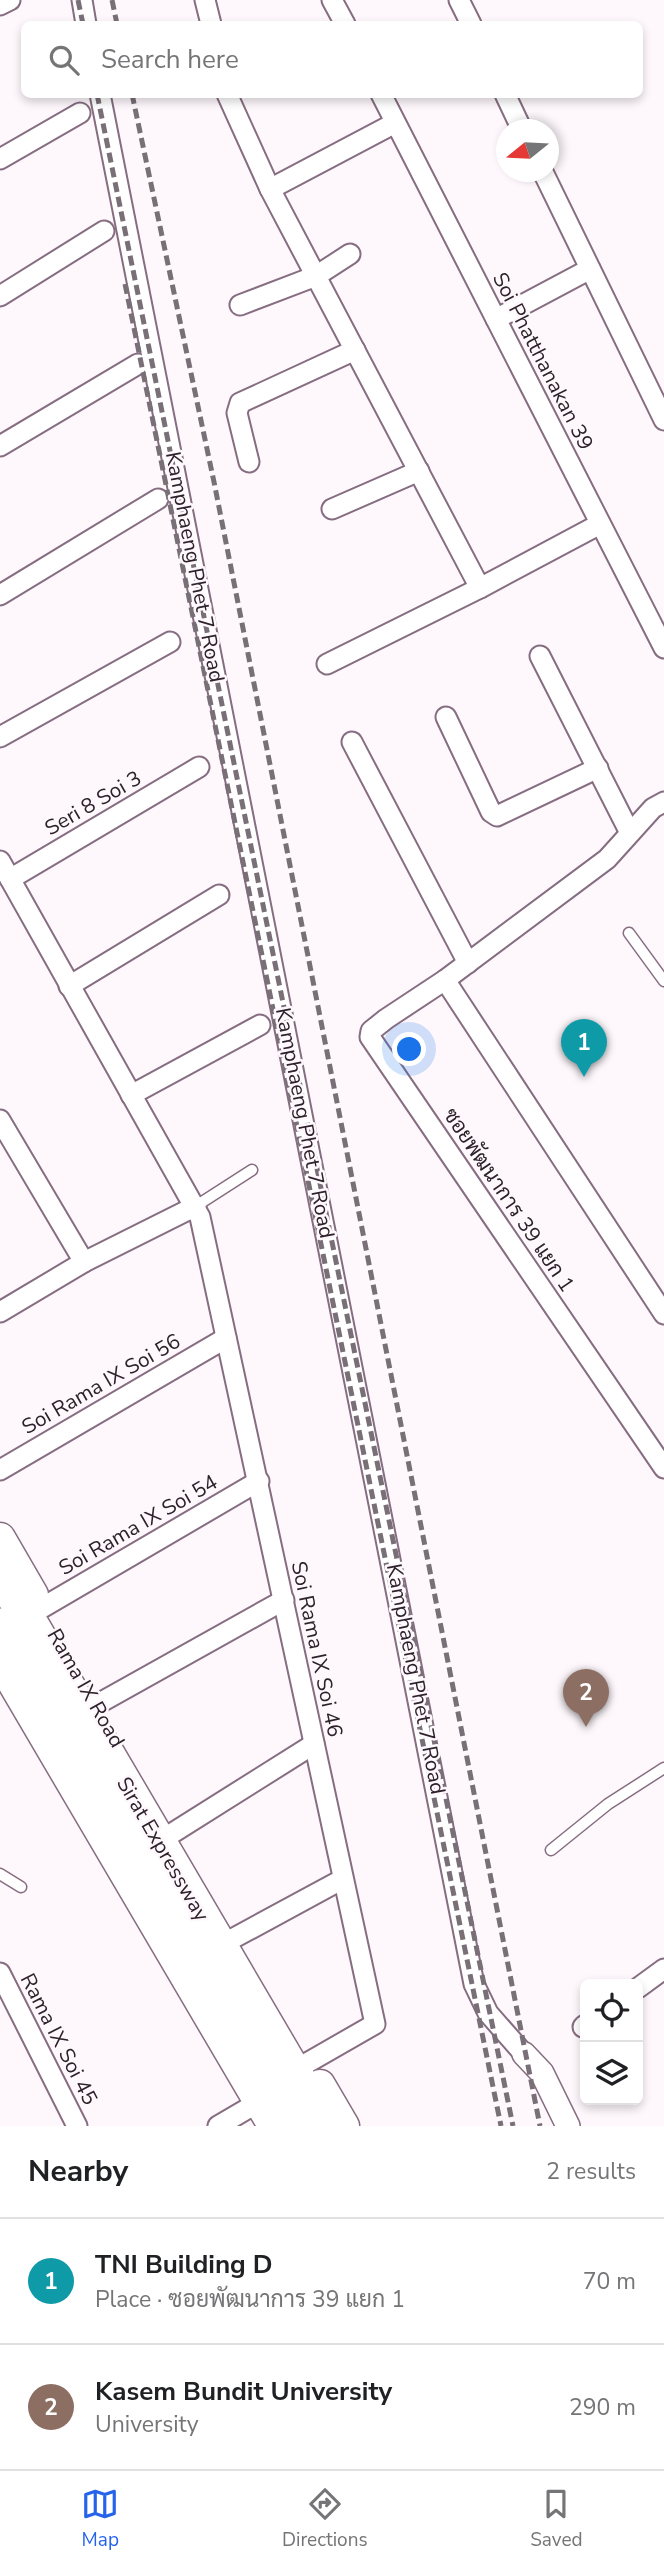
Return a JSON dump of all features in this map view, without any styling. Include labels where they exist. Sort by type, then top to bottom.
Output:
[{"type":"highway","name":"Sirat Expressway","points":[[0,1572],[325,2126]]},
{"type":"highway","name":"Sirat Expressway","points":[[0,1626],[293,2126]]},
{"type":"main road","name":"Rama IX Road","points":[[0,1538],[232,1939],[344,2126]]},
{"type":"main road","points":[[0,1661],[266,2114]]},
{"type":"street","points":[[0,5],[10,0]]},
{"type":"street","points":[[82,0],[86,21]]},
{"type":"street","points":[[205,0],[210,21]]},
{"type":"street","points":[[332,0],[343,21]]},
{"type":"street","points":[[459,0],[470,21]]},
{"type":"street","name":"Kamphaeng Phet 7 Road","points":[[101,98],[474,1984],[488,2013],[542,2073],[568,2126]]},
{"type":"street","points":[[231,98],[270,189],[480,588]]},
{"type":"street","name":"Soi Phatthanakan 39","points":[[383,98],[664,648]]},
{"type":"street","points":[[507,98],[517,119]]},
{"type":"street","points":[[0,159],[80,113]]},
{"type":"street","points":[[270,189],[395,123]]},
{"type":"street","points":[[547,182],[664,420]]},
{"type":"street","points":[[0,296],[104,231]]},
{"type":"street","points":[[240,305],[316,276],[350,254]]},
{"type":"street","points":[[496,319],[590,270]]},
{"type":"street","points":[[250,462],[237,413],[240,403],[355,351]]},
{"type":"street","points":[[0,446],[138,364]]},
{"type":"street","points":[[332,509],[419,471]]},
{"type":"street","points":[[0,595],[158,499]]},
{"type":"street","points":[[327,664],[480,588],[600,524]]},
{"type":"street","points":[[0,737],[170,642]]},
{"type":"street","points":[[540,656],[630,833]]},
{"type":"street","points":[[446,717],[491,812],[497,816],[598,768]]},
{"type":"street","points":[[352,742],[468,963]]},
{"type":"street","name":"Seri 8 Soi 3","points":[[10,878],[199,767]]},
{"type":"street","name":"ซอยพัฒนาการ 39 แยก 1","points":[[664,802],[630,833],[607,859],[445,980],[386,1018],[371,1031],[372,1042],[664,1468]]},
{"type":"street","name":"Soi Rama IX Soi 46","points":[[0,861],[196,1206],[259,1480],[341,1880],[375,2024],[307,2063]]},
{"type":"street","points":[[69,986],[219,895]]},
{"type":"street","points":[[445,980],[664,1314]]},
{"type":"street","points":[[131,1095],[260,1025]]},
{"type":"street","points":[[0,1120],[84,1262]]},
{"type":"street","points":[[0,1312],[84,1262],[196,1206]]},
{"type":"street","name":"Soi Rama IX Soi 56","points":[[0,1470],[226,1338]]},
{"type":"street","name":"Soi Rama IX Soi 54","points":[[40,1609],[259,1480]]},
{"type":"street","points":[[96,1705],[284,1600]]},
{"type":"street","points":[[171,1834],[314,1744]]},
{"type":"street","points":[[232,1939],[341,1880]]},
{"type":"street","points":[[643,1984],[664,1969]]},
{"type":"street","name":"Rama IX Soi 45","points":[[0,1973],[77,2126]]},
{"type":"street","points":[[218,2126],[266,2114]]},
{"type":"lane","points":[[629,933],[664,981]]},
{"type":"lane","points":[[196,1206],[252,1170]]},
{"type":"lane","points":[[551,1850],[608,1804],[664,1768]]},
{"type":"lane","points":[[0,1874],[21,1887]]},
{"type":"railway","points":[[78,0],[82,21]]},
{"type":"railway","points":[[112,0],[116,21]]},
{"type":"railway","points":[[98,98],[513,2126]]},
{"type":"railway","points":[[133,98],[214,482],[540,2126]]},
{"type":"railway","points":[[125,284],[501,2126]]},
{"type":"place","name":"TNI Building D","points":[[584,1077]]},
{"type":"place","name":"Kasem Bundit University","points":[[586,1727]]}]
